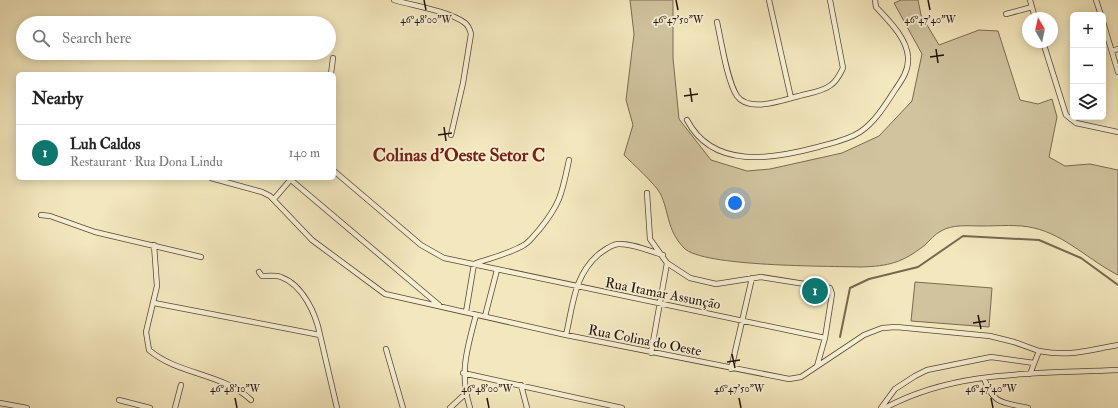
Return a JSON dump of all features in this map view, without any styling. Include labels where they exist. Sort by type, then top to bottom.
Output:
[{"type":"street","points":[[394,0],[445,14],[465,22],[470,30],[471,34],[466,52],[463,83],[451,135]]},
{"type":"street","points":[[769,0],[791,98]]},
{"type":"street","points":[[717,22],[732,84],[738,97],[746,102],[765,104],[778,103],[827,88],[836,80],[843,68],[830,0]]},
{"type":"street","points":[[687,120],[697,135],[718,150],[729,154],[760,158],[805,150],[861,132],[870,124],[888,101],[906,73],[908,64],[908,56],[902,40],[876,7],[875,0]]},
{"type":"street","points":[[1030,0],[1034,12]]},
{"type":"street","points":[[1096,0],[1100,12]]},
{"type":"street","points":[[1006,14],[1032,7]]},
{"type":"street","points":[[1106,32],[1118,72]]},
{"type":"street","points":[[1045,48],[1066,115],[1076,123],[1118,132]]},
{"type":"street","points":[[1112,51],[1118,49]]},
{"type":"street","points":[[331,72],[333,60]]},
{"type":"street","points":[[466,312],[474,264],[526,245],[553,213],[558,203],[569,160]]},
{"type":"street","name":"Rua Itamar Assunção","points":[[336,174],[432,253],[444,258],[577,287],[660,302],[825,338]]},
{"type":"street","name":"Rua Colina do Oeste","points":[[218,180],[262,192],[274,200],[312,240],[378,290],[392,296],[651,353],[788,379],[801,377],[864,335],[875,330],[891,326],[990,336],[1014,342],[1039,351],[1063,354],[1076,354],[1118,345]]},
{"type":"street","points":[[274,200],[290,180]]},
{"type":"street","points":[[292,180],[440,306]]},
{"type":"street","points":[[647,193],[650,239],[663,255],[667,263],[690,278],[716,284],[752,278],[776,279],[828,286],[832,290],[825,338],[817,366]]},
{"type":"street","points":[[41,215],[50,216],[95,232],[201,257]]},
{"type":"street","points":[[566,335],[577,287],[582,273],[590,263],[608,247],[624,244],[663,255]]},
{"type":"street","points":[[154,245],[157,286],[154,303],[147,320],[146,332],[149,350],[173,364],[225,383],[238,390],[251,400]]},
{"type":"street","points":[[651,353],[667,263]]},
{"type":"street","points":[[485,316],[497,270]]},
{"type":"street","points":[[258,272],[262,276],[280,277],[293,284],[310,307],[316,318],[338,408]]},
{"type":"street","points":[[731,368],[752,278]]},
{"type":"street","points":[[154,303],[320,335]]},
{"type":"street","points":[[470,408],[465,394],[463,373],[476,315]]},
{"type":"street","points":[[386,349],[403,408]]},
{"type":"street","points":[[1030,374],[1039,351]]},
{"type":"street","points":[[881,408],[895,389],[927,370],[991,357],[1034,363]]},
{"type":"street","points":[[885,408],[901,399],[946,384],[984,378],[1030,374],[1118,370]]},
{"type":"street","points":[[463,373],[622,408]]},
{"type":"street","points":[[984,378],[988,390],[994,398],[1028,408]]},
{"type":"street","points":[[176,408],[181,385]]},
{"type":"street","points":[[521,385],[527,408]]},
{"type":"street","points":[[450,408],[465,394]]},
{"type":"street","points":[[118,400],[150,408]]},
{"type":"street","points":[[0,402],[27,408]]},
{"type":"shaded area","points":[[630,0],[673,0],[673,58],[679,119],[711,160],[747,171],[770,169],[842,153],[879,136],[912,101],[922,54],[894,3],[901,0],[918,0],[921,15],[939,45],[979,30],[998,31],[1020,100],[1038,104],[1052,99],[1057,117],[1049,157],[1065,166],[1090,164],[1118,170],[1118,275],[1056,236],[1045,231],[1022,226],[950,227],[939,232],[925,245],[902,260],[871,267],[796,266],[739,262],[715,259],[695,254],[684,248],[678,241],[671,228],[660,193],[624,155],[633,125],[626,100],[634,34]]},
{"type":"shaded area","points":[[915,282],[992,288],[989,327],[911,321]]},
{"type":"waterway","points":[[840,337],[850,288],[869,279],[918,267],[963,236],[1039,240],[1081,258],[1118,285]]},
{"type":"place","name":"Luh Caldos","points":[[815,291]]},
{"type":"district","name":"Colinas d'Oeste Setor C","points":[[459,155]]}]
